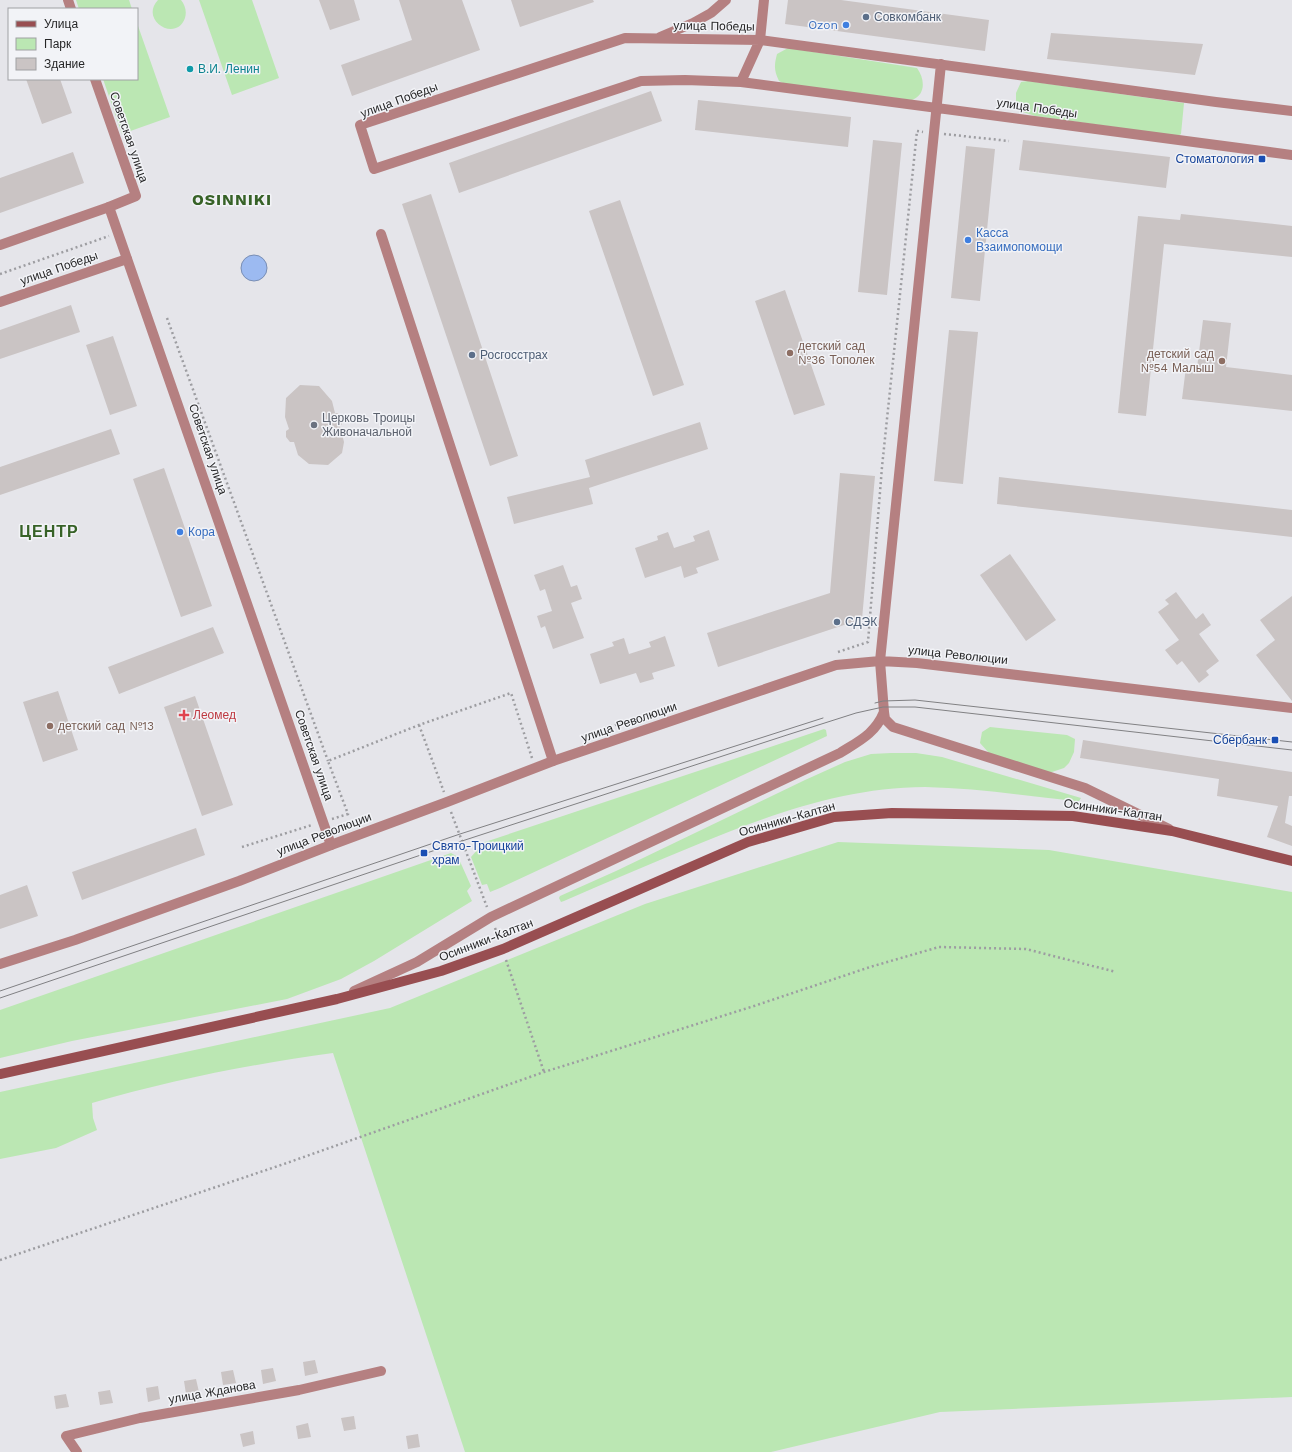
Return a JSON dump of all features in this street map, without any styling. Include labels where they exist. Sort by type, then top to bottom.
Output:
[{"type":"main road","name":"Осинники-Калтан","points":[[0,1074],[337,999],[441,971],[503,949],[748,842],[834,817],[892,813],[1074,816],[1172,831],[1292,861]]},
{"type":"street","points":[[657,38],[693,23],[711,13],[726,0]]},
{"type":"street","points":[[741,82],[760,40],[764,0]]},
{"type":"street","name":"улица Победы","points":[[1292,111],[760,40],[625,38],[360,126],[374,169],[641,81],[685,80],[741,82],[1292,155]]},
{"type":"street","points":[[941,64],[880,661],[885,719],[893,727],[1085,788],[1172,831]]},
{"type":"street","name":"Советская улица","points":[[95,80],[136,196],[109,206],[331,845]]},
{"type":"street","points":[[0,245],[109,206]]},
{"type":"street","points":[[381,234],[553,761]]},
{"type":"street","name":"улица Победы","points":[[0,302],[127,259]]},
{"type":"street","name":"улица Революции","points":[[0,964],[75,940],[239,881],[553,761],[836,665],[880,661],[917,663],[1292,708]]},
{"type":"street","points":[[337,999],[416,962],[491,917],[840,753],[863,740],[873,731],[880,722],[884,712]]},
{"type":"street","name":"улица Жданова","points":[[77,1452],[66,1436],[140,1418],[299,1390],[381,1371]]},
{"type":"path","points":[[838,652],[868,642],[882,467],[917,131],[1009,141]]},
{"type":"path","points":[[0,274],[118,232]]},
{"type":"path","points":[[167,318],[348,814],[242,847]]},
{"type":"path","points":[[328,761],[419,725],[511,693],[533,759],[550,751]]},
{"type":"path","points":[[577,739],[605,728],[626,722]]},
{"type":"path","points":[[419,725],[503,949],[544,1072]]},
{"type":"path","points":[[0,1260],[277,1166],[544,1072],[751,1007],[870,967],[939,947],[1026,949],[1116,972]]},
{"type":"green space","points":[[76,0],[129,0],[132,8],[79,8]]},
{"type":"green space","points":[[158,0],[181,0],[185,6],[186,13],[185,18],[180,25],[174,29],[167,29],[156,21],[153,15],[153,8]]},
{"type":"green space","points":[[199,0],[252,0],[279,78],[232,95]]},
{"type":"green space","points":[[138,26],[170,117],[122,134],[103,80],[138,80]]},
{"type":"green space","points":[[788,48],[917,68],[922,77],[922,91],[917,98],[912,100],[785,84],[779,81],[775,71],[775,65],[777,54]]},
{"type":"green space","points":[[1028,81],[1184,103],[1181,134],[1178,136],[1035,116],[1023,112],[1016,105],[1016,93],[1021,82]]},
{"type":"green space","points":[[990,727],[1067,735],[1075,739],[1074,752],[1069,763],[1064,768],[1049,773],[989,753],[980,743],[982,732]]},
{"type":"green space","points":[[824,729],[826,730],[827,736],[500,888],[490,892],[487,884],[482,885],[471,857],[478,849],[479,844]]},
{"type":"green space","points":[[916,753],[942,757],[1081,798],[1079,801],[1076,801],[982,791],[925,787],[896,788],[839,797],[810,804],[755,822],[684,850],[564,901],[561,902],[559,898],[560,896],[616,871],[845,762],[871,754]]},
{"type":"green space","points":[[838,842],[1049,850],[1292,892],[1292,1397],[940,1412],[771,1452],[465,1452],[333,1053],[272,1062],[212,1074],[152,1087],[92,1103],[93,1118],[97,1130],[56,1148],[0,1159],[0,1092],[390,1008],[645,904]]},
{"type":"green space","points":[[451,853],[458,857],[471,886],[467,891],[472,901],[374,961],[341,979],[287,999],[72,1041],[0,1058],[0,1010]]},
{"type":"water","points":[[254,255],[264,258],[267,268],[264,278],[254,281],[244,278],[241,268],[244,258]]},
{"type":"building","points":[[319,0],[354,0],[360,20],[330,30]]},
{"type":"building","points":[[399,0],[462,0],[480,50],[352,96],[341,65],[412,40]]},
{"type":"building","points":[[511,0],[593,0],[594,2],[520,27]]},
{"type":"building","points":[[788,0],[841,0],[989,20],[985,51],[785,24]]},
{"type":"building","points":[[1051,33],[1203,44],[1195,75],[1047,59]]},
{"type":"building","points":[[26,80],[60,80],[72,113],[42,124]]},
{"type":"building","points":[[651,91],[662,121],[459,193],[449,163]]},
{"type":"building","points":[[698,100],[851,117],[848,147],[695,130]]},
{"type":"building","points":[[873,140],[902,143],[887,295],[858,292]]},
{"type":"building","points":[[1023,140],[1170,157],[1166,188],[1019,170]]},
{"type":"building","points":[[966,146],[995,149],[980,301],[951,298]]},
{"type":"building","points":[[73,152],[84,183],[0,213],[0,178]]},
{"type":"building","points":[[431,194],[518,456],[490,466],[402,204]]},
{"type":"building","points":[[620,200],[684,385],[653,396],[589,211]]},
{"type":"building","points":[[1181,214],[1292,226],[1292,257],[1164,244],[1146,416],[1118,413],[1138,216],[1180,220]]},
{"type":"building","name":"детский сад №36 Тополек","points":[[785,290],[825,405],[794,415],[755,301]]},
{"type":"building","points":[[71,305],[80,332],[0,359],[0,330]]},
{"type":"building","name":"детский сад №54 Малыш","points":[[1203,320],[1231,323],[1226,367],[1292,375],[1292,411],[1182,399],[1186,367],[1197,368]]},
{"type":"building","points":[[949,330],[978,332],[963,484],[934,481]]},
{"type":"building","points":[[113,336],[137,406],[110,415],[86,345]]},
{"type":"building","name":"Церковь Троицы Живоначальной","points":[[300,385],[319,386],[332,401],[335,413],[338,413],[342,418],[342,424],[340,426],[344,442],[342,453],[328,465],[309,464],[298,455],[294,442],[290,442],[286,437],[286,431],[289,429],[285,417],[286,398]]},
{"type":"building","points":[[700,422],[708,449],[589,488],[593,504],[514,524],[507,497],[590,477],[585,460]]},
{"type":"building","points":[[111,429],[120,454],[0,495],[0,467]]},
{"type":"building","points":[[164,468],[212,606],[181,617],[133,479]]},
{"type":"building","points":[[840,473],[875,476],[862,619],[718,667],[707,633],[830,593]]},
{"type":"building","points":[[999,477],[1292,510],[1292,537],[997,504]]},
{"type":"building","points":[[709,530],[719,560],[696,568],[698,573],[684,578],[681,566],[645,578],[635,548],[658,540],[657,536],[668,532],[674,548],[695,541],[693,536]]},
{"type":"building","points":[[1010,554],[1056,620],[1026,641],[980,575]]},
{"type":"building","points":[[563,565],[571,587],[577,585],[582,599],[571,603],[584,638],[553,649],[545,626],[541,628],[537,616],[552,611],[545,589],[540,591],[534,575]]},
{"type":"building","points":[[1176,592],[1196,619],[1203,613],[1211,625],[1199,634],[1219,661],[1206,671],[1209,675],[1199,683],[1182,661],[1177,665],[1165,650],[1179,640],[1158,612],[1169,604],[1165,600]]},
{"type":"building","points":[[1292,596],[1292,701],[1256,655],[1275,640],[1260,620]]},
{"type":"building","points":[[213,627],[224,653],[119,694],[108,667]]},
{"type":"building","points":[[665,636],[675,666],[652,673],[654,679],[640,683],[636,673],[600,684],[590,654],[614,646],[612,642],[624,638],[629,654],[651,647],[649,642]]},
{"type":"building","name":"детский сад №13","points":[[58,691],[78,750],[43,762],[23,702]]},
{"type":"building","points":[[195,696],[233,805],[202,816],[164,707]]},
{"type":"building","points":[[1083,740],[1292,772],[1292,796],[1289,796],[1285,823],[1292,826],[1292,846],[1267,837],[1278,806],[1217,796],[1219,779],[1080,758]]},
{"type":"building","points":[[196,828],[205,855],[82,900],[72,872]]},
{"type":"building","points":[[27,885],[38,916],[0,929],[0,895]]},
{"type":"building","points":[[315,1360],[318,1373],[305,1376],[303,1362]]},
{"type":"building","points":[[273,1368],[276,1381],[263,1384],[261,1370]]},
{"type":"building","points":[[233,1370],[236,1383],[223,1385],[221,1372]]},
{"type":"building","points":[[196,1379],[199,1392],[186,1394],[184,1381]]},
{"type":"building","points":[[158,1386],[160,1399],[148,1402],[146,1388]]},
{"type":"building","points":[[110,1390],[113,1403],[100,1405],[98,1392]]},
{"type":"building","points":[[66,1394],[69,1407],[56,1409],[54,1396]]},
{"type":"building","points":[[354,1416],[356,1429],[344,1431],[341,1418]]},
{"type":"building","points":[[308,1423],[311,1437],[298,1439],[296,1426]]},
{"type":"building","points":[[253,1431],[255,1444],[243,1447],[240,1434]]},
{"type":"building","points":[[418,1434],[420,1447],[408,1449],[406,1436]]},
{"type":"tram line","points":[[875,703],[883,701],[915,700],[1292,742]]},
{"type":"tram line","points":[[0,998],[462,841],[856,713],[883,707],[915,707],[1292,750]]},
{"type":"tram line","points":[[0,991],[460,834],[823,718]]},
{"type":"place","name":"Совкомбанк","points":[[866,17]]},
{"type":"place","name":"Ozon","points":[[846,25]]},
{"type":"place","name":"В.И. Ленин","points":[[190,69]]},
{"type":"place","name":"Стоматология","points":[[1262,159]]},
{"type":"place","name":"Касса Взаимопомощи","points":[[968,240]]},
{"type":"place","name":"детский сад №36 Тополек","points":[[790,353]]},
{"type":"place","name":"Росгосстрах","points":[[472,355]]},
{"type":"place","name":"детский сад №54 Малыш","points":[[1222,361]]},
{"type":"place","name":"Церковь Троицы Живоначальной","points":[[314,425]]},
{"type":"place","name":"Кора","points":[[180,532]]},
{"type":"place","name":"СДЭК","points":[[837,622]]},
{"type":"place","name":"Леомед","points":[[184,715]]},
{"type":"place","name":"детский сад №13","points":[[50,726]]},
{"type":"place","name":"Сбербанк","points":[[1275,740]]},
{"type":"place","name":"Свято-Троицкий храм","points":[[424,853]]},
{"type":"district","name":"OSINNIKI","points":[[232,199]]},
{"type":"district","name":"ЦЕНТР","points":[[49,531]]}]
